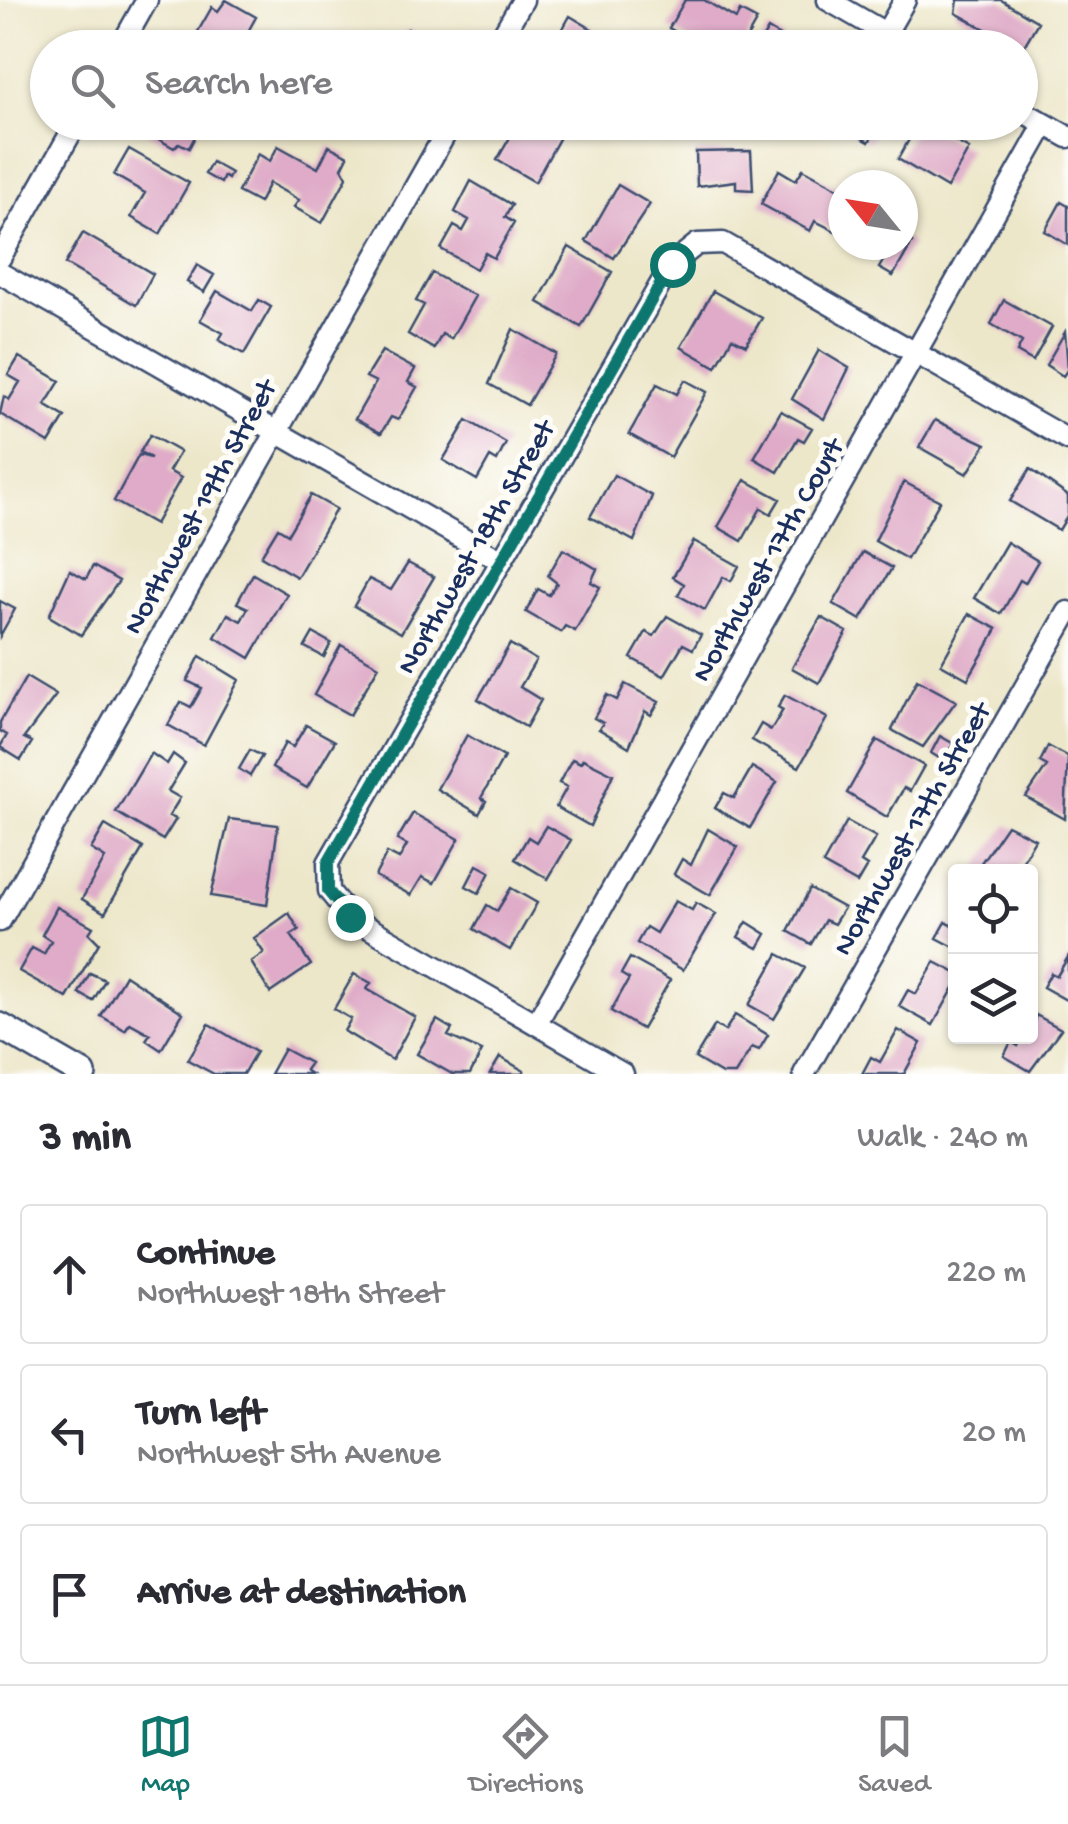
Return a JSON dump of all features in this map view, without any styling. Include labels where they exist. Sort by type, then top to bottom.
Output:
[{"type":"street","points":[[130,30],[147,0]]},
{"type":"street","points":[[505,30],[522,0]]},
{"type":"street","points":[[828,0],[881,30]]},
{"type":"street","points":[[888,30],[905,0]]},
{"type":"street","points":[[1038,120],[1068,137]]},
{"type":"street","name":"Northwest 17th Court","points":[[1038,135],[1044,124]]},
{"type":"street","points":[[0,258],[67,140]]},
{"type":"street","name":"Northwest 19th Street","points":[[0,921],[274,430],[442,140]]},
{"type":"street","name":"Northwest 17th Court","points":[[536,1024],[1035,140]]},
{"type":"street","name":"Northwest 18th Street","points":[[536,1024],[350,917],[328,891],[328,863],[500,560],[672,264],[697,244],[723,243],[917,354]]},
{"type":"street","points":[[0,272],[500,560]]},
{"type":"street","points":[[917,354],[1068,440]]},
{"type":"street","name":"Northwest 17th Street","points":[[804,1074],[1068,612]]},
{"type":"street","points":[[536,1024],[623,1074]]},
{"type":"street","points":[[0,1026],[83,1074]]},
{"type":"building","points":[[226,0],[256,17],[249,30],[199,30],[212,7],[218,11]]},
{"type":"building","points":[[685,0],[704,0],[736,19],[740,11],[757,20],[751,30],[669,28]]},
{"type":"building","points":[[958,0],[1001,0],[1038,22],[1033,30],[987,30],[956,13]]},
{"type":"building","points":[[570,16],[594,30],[562,30]]},
{"type":"building","points":[[160,140],[193,140],[189,148],[179,143],[174,148]]},
{"type":"building","points":[[509,140],[558,140],[535,182],[497,160]]},
{"type":"building","points":[[909,140],[952,140],[969,149],[947,188],[898,159]]},
{"type":"building","points":[[278,146],[318,168],[329,146],[348,156],[342,168],[347,177],[322,223],[294,207],[299,200],[269,183],[259,203],[238,192],[258,154],[270,161]]},
{"type":"building","points":[[129,149],[189,183],[160,234],[131,217],[145,193],[114,175]]},
{"type":"building","points":[[751,151],[753,190],[736,189],[736,181],[697,186],[696,152]]},
{"type":"building","points":[[212,162],[231,173],[228,179],[224,176],[221,183],[205,174]]},
{"type":"building","points":[[803,169],[828,183],[828,228],[815,221],[810,231],[761,204],[779,170],[796,180]]},
{"type":"building","points":[[471,181],[512,205],[505,217],[514,223],[494,258],[485,253],[476,269],[441,249],[454,226],[463,231],[469,220],[455,212]]},
{"type":"building","points":[[618,185],[650,204],[614,258],[586,241]]},
{"type":"building","points":[[1061,202],[1068,206],[1068,245],[1045,231]]},
{"type":"building","points":[[83,233],[153,274],[136,305],[65,264]]},
{"type":"building","points":[[569,247],[612,272],[581,327],[538,302]]},
{"type":"building","points":[[902,260],[893,276],[879,268],[883,261]]},
{"type":"building","points":[[197,265],[214,275],[204,292],[187,282]]},
{"type":"building","points":[[432,273],[475,296],[451,339],[442,334],[434,349],[408,334],[424,305],[416,301]]},
{"type":"building","points":[[217,291],[252,311],[259,300],[271,307],[244,354],[219,340],[223,333],[200,320]]},
{"type":"building","points":[[713,291],[762,318],[746,345],[732,338],[716,367],[681,347]]},
{"type":"building","points":[[1004,300],[1052,327],[1033,361],[1017,352],[1022,342],[991,324]]},
{"type":"building","points":[[513,329],[556,354],[527,405],[489,384]]},
{"type":"building","points":[[1065,332],[1068,369],[1063,376],[1046,365]]},
{"type":"building","points":[[819,350],[849,368],[824,419],[792,399]]},
{"type":"building","points":[[382,351],[415,369],[408,382],[417,387],[398,420],[391,417],[381,433],[355,419],[376,382],[366,377]]},
{"type":"building","points":[[19,357],[60,381],[45,405],[65,417],[49,443],[0,414],[4,396],[9,400],[20,382],[8,375]]},
{"type":"building","points":[[685,380],[707,392],[670,457],[629,434],[657,384],[677,394]]},
{"type":"building","points":[[781,411],[812,428],[804,441],[798,438],[778,472],[754,458]]},
{"type":"building","points":[[467,420],[506,443],[497,461],[490,457],[477,480],[443,460]]},
{"type":"building","points":[[935,420],[986,444],[967,474],[919,447]]},
{"type":"building","points":[[150,435],[180,452],[169,471],[181,478],[155,524],[114,501],[139,455],[151,458],[140,452]]},
{"type":"building","points":[[1030,469],[1068,496],[1068,515],[1059,530],[1010,501]]},
{"type":"building","points":[[614,475],[652,496],[634,541],[590,517]]},
{"type":"building","points":[[745,480],[780,499],[771,514],[761,508],[742,541],[718,527]]},
{"type":"building","points":[[904,482],[940,501],[907,559],[875,541]]},
{"type":"building","points":[[311,495],[336,509],[297,577],[261,556],[278,528],[288,534]]},
{"type":"building","points":[[694,541],[739,566],[731,581],[723,577],[705,610],[678,595],[684,584],[673,577]]},
{"type":"building","points":[[1007,542],[1038,561],[1025,583],[1020,580],[1001,614],[974,598]]},
{"type":"building","points":[[563,549],[597,569],[591,582],[600,587],[575,631],[565,626],[561,632],[526,612],[538,589],[549,595],[557,583],[548,576]]},
{"type":"building","points":[[863,552],[892,568],[861,620],[833,604]]},
{"type":"building","points":[[408,563],[434,577],[401,633],[354,606],[369,579],[391,590]]},
{"type":"building","points":[[93,566],[119,581],[81,635],[49,616],[70,570],[86,579]]},
{"type":"building","points":[[253,574],[287,594],[250,658],[215,637],[228,614],[241,621],[248,608],[237,603]]},
{"type":"building","points":[[0,601],[15,609],[0,636]]},
{"type":"building","points":[[969,614],[997,629],[968,679],[941,664]]},
{"type":"building","points":[[667,616],[701,635],[693,649],[683,644],[664,676],[631,658],[646,632],[654,636]]},
{"type":"building","points":[[821,617],[847,632],[819,683],[792,668]]},
{"type":"building","points":[[313,633],[331,643],[324,657],[305,647]]},
{"type":"building","points":[[510,644],[536,660],[520,687],[541,700],[526,727],[478,699]]},
{"type":"building","points":[[341,645],[379,666],[350,715],[314,695]]},
{"type":"building","points":[[200,656],[239,680],[204,745],[168,725],[181,702],[191,707],[202,688],[187,681]]},
{"type":"building","points":[[26,677],[56,695],[24,738],[32,742],[21,760],[0,747],[7,735],[0,731],[0,722]]},
{"type":"building","points":[[917,680],[956,701],[923,747],[892,730]]},
{"type":"building","points":[[625,684],[659,702],[651,715],[645,711],[629,747],[599,729],[603,723],[594,718],[607,695],[617,700]]},
{"type":"building","points":[[785,695],[827,718],[799,767],[752,740],[761,724],[771,730],[783,710],[778,707]]},
{"type":"building","points":[[306,725],[335,741],[307,788],[272,768],[285,743],[293,747]]},
{"type":"building","points":[[467,735],[504,757],[481,798],[486,801],[479,814],[437,789]]},
{"type":"building","points":[[940,736],[954,744],[944,761],[931,753]]},
{"type":"building","points":[[877,740],[924,766],[910,791],[904,788],[887,817],[847,793]]},
{"type":"building","points":[[1048,746],[1068,757],[1065,819],[1026,797],[1047,766],[1040,762]]},
{"type":"building","points":[[250,750],[262,756],[250,776],[239,769]]},
{"type":"building","points":[[151,753],[167,764],[173,754],[185,763],[168,791],[180,798],[169,816],[176,819],[163,840],[116,812]]},
{"type":"building","points":[[572,759],[581,763],[583,759],[613,774],[590,826],[556,807],[567,787],[559,783]]},
{"type":"building","points":[[752,767],[777,782],[750,828],[715,808],[724,793],[734,798]]},
{"type":"building","points":[[413,813],[459,839],[434,883],[422,877],[411,895],[375,876],[387,853],[399,859],[407,845],[397,840]]},
{"type":"building","points":[[229,819],[278,825],[267,905],[211,896]]},
{"type":"building","points":[[847,821],[876,837],[861,862],[867,866],[857,883],[823,864]]},
{"type":"building","points":[[105,825],[143,848],[105,913],[82,899],[105,858],[91,849]]},
{"type":"building","points":[[1007,825],[1035,839],[1021,864],[980,864]]},
{"type":"building","points":[[546,826],[571,840],[548,879],[515,859],[528,837],[536,842]]},
{"type":"building","points":[[708,829],[738,847],[710,895],[674,874],[682,859],[691,865]]},
{"type":"building","points":[[477,865],[490,872],[479,893],[466,886]]},
{"type":"building","points":[[511,888],[537,903],[510,950],[474,929],[487,905],[497,911]]},
{"type":"building","points":[[810,889],[844,908],[834,924],[825,920],[811,944],[788,931]]},
{"type":"building","points":[[675,901],[692,910],[696,903],[716,914],[683,970],[637,943],[646,927],[656,933]]},
{"type":"building","points":[[57,907],[93,927],[89,933],[99,943],[67,998],[19,971],[32,948],[44,954],[51,941],[42,935]]},
{"type":"building","points":[[289,913],[299,930],[291,935],[311,965],[270,993],[251,962],[264,953],[254,938]]},
{"type":"building","points":[[747,922],[766,934],[758,948],[738,937]]},
{"type":"building","points":[[946,922],[948,923],[948,944],[937,938]]},
{"type":"building","points":[[778,954],[805,968],[774,1019],[749,1005]]},
{"type":"building","points":[[1068,957],[1068,1001],[1043,987],[1051,973],[1057,976]]},
{"type":"building","points":[[630,958],[670,980],[642,1029],[611,1011],[629,979],[621,974]]},
{"type":"building","points":[[935,962],[948,969],[948,998],[933,1025],[899,1006],[908,990],[916,994]]},
{"type":"building","points":[[90,973],[105,980],[93,1001],[79,993]]},
{"type":"building","points":[[354,974],[371,983],[367,989],[415,1017],[392,1060],[344,1031],[351,1019],[334,1009]]},
{"type":"building","points":[[125,975],[183,1013],[161,1050],[146,1040],[150,1034],[130,1023],[125,1030],[101,1016]]},
{"type":"building","points":[[735,1015],[768,1035],[759,1050],[752,1047],[735,1074],[722,1074],[695,1058],[715,1025],[725,1031]]},
{"type":"building","points":[[1038,1016],[1061,1029],[1030,1071],[1004,1056],[1010,1044],[1038,1044]]},
{"type":"building","points":[[437,1020],[452,1029],[448,1036],[482,1051],[470,1074],[452,1074],[417,1054]]},
{"type":"building","points":[[209,1024],[256,1052],[243,1074],[214,1074],[188,1060]]},
{"type":"building","points":[[898,1030],[921,1043],[904,1074],[862,1074],[871,1057],[880,1062]]},
{"type":"building","points":[[284,1049],[310,1063],[305,1070],[311,1074],[270,1074]]},
{"type":"building","points":[[500,1057],[524,1071],[522,1074],[490,1074]]},
{"type":"route","points":[[350,917],[328,891],[328,863],[672,264]]}]
